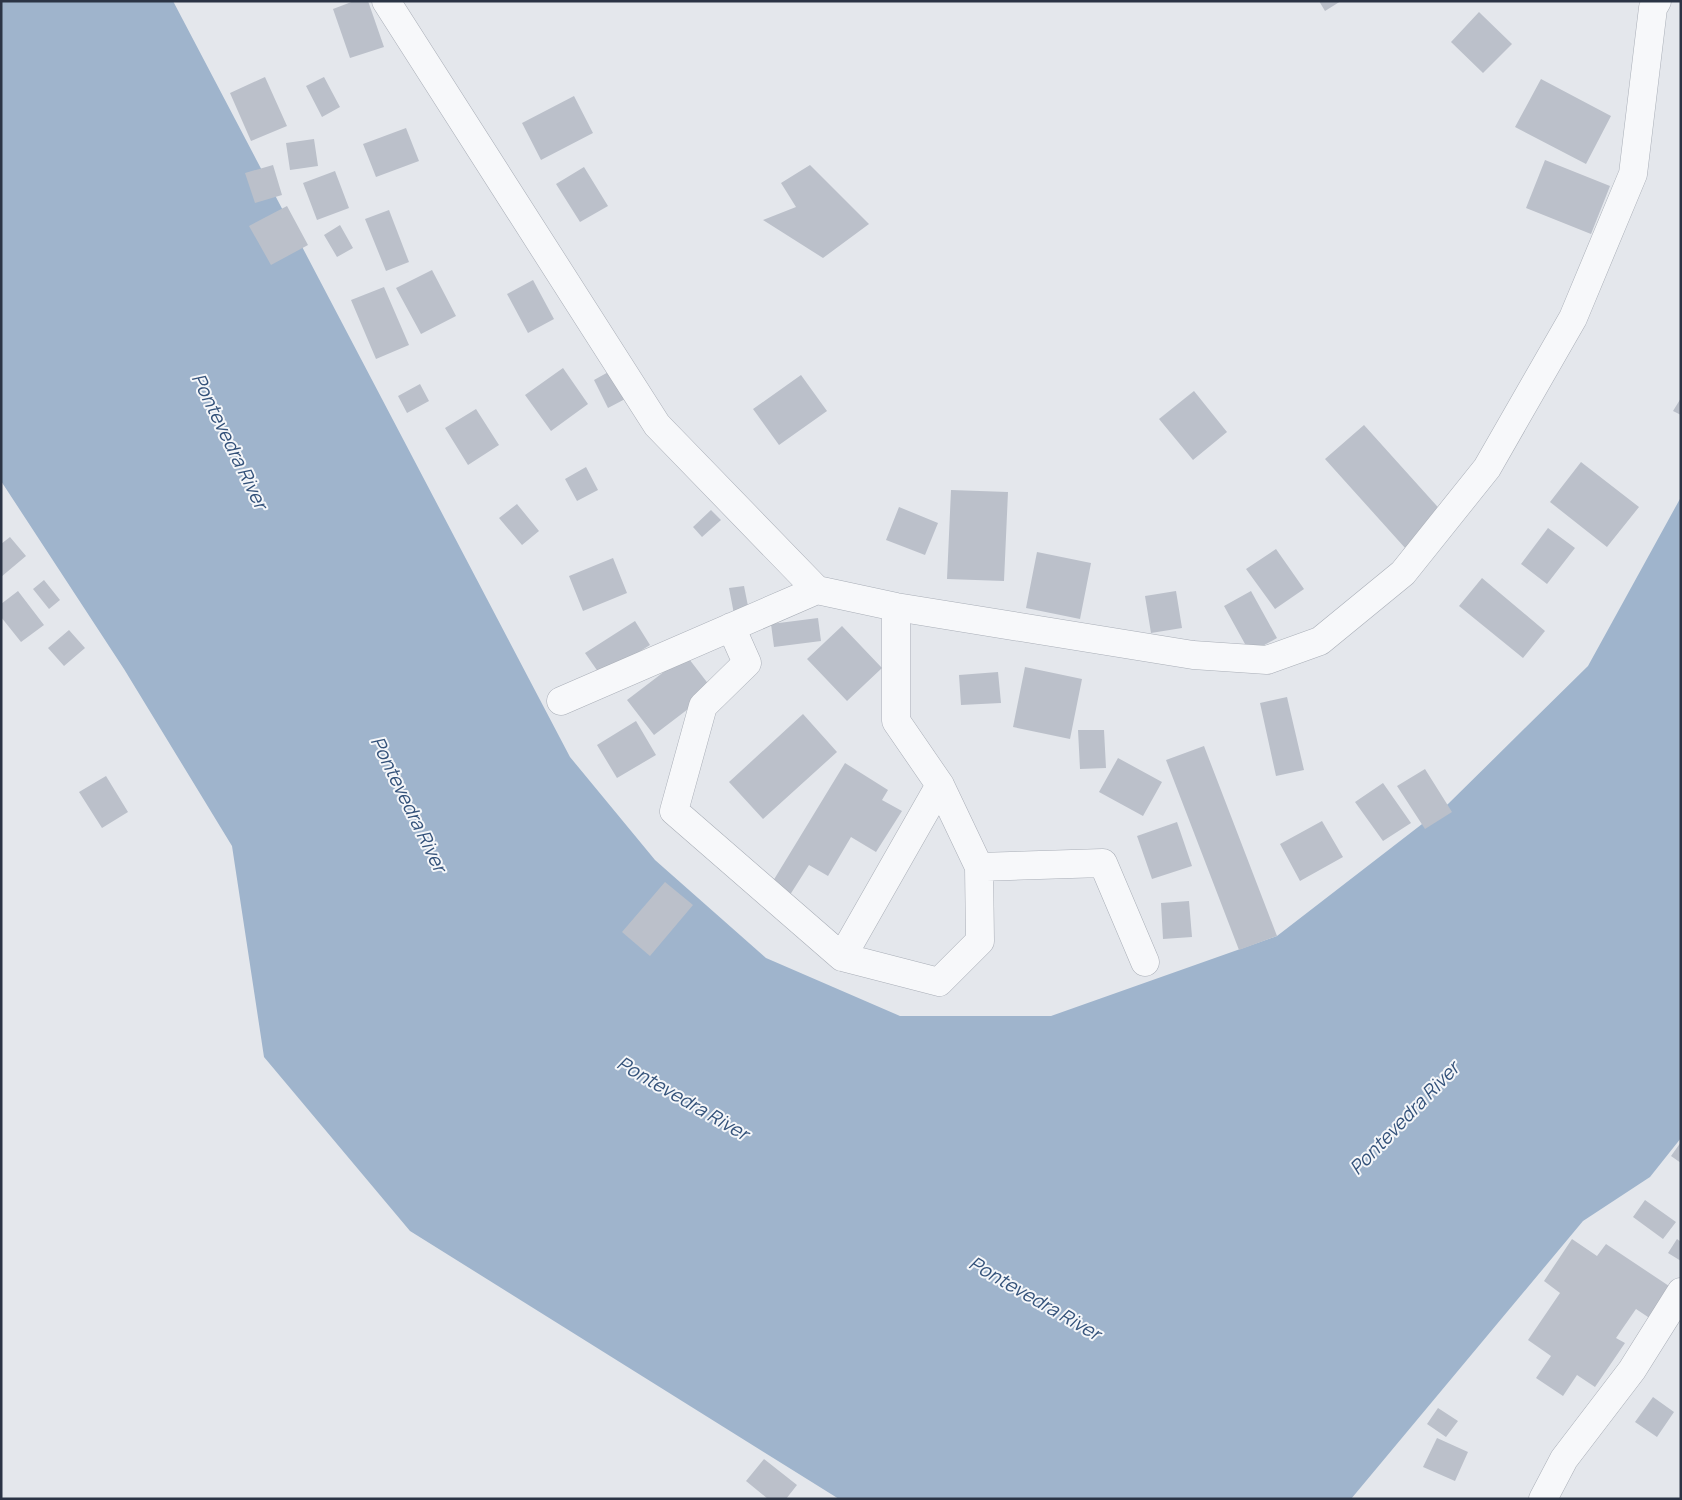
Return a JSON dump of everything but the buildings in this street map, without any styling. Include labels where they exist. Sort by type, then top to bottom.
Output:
[{"type":"street","points":[[386,1],[657,425],[817,590],[896,607],[1194,655],[1267,660],[1320,641],[1403,573],[1487,468],[1573,318],[1633,174],[1653,8],[1656,1]]},
{"type":"street","points":[[562,701],[817,590]]},
{"type":"street","points":[[731,627],[747,664],[704,706],[674,811],[842,957],[939,982],[980,941],[979,867],[940,784],[896,721],[896,607]]},
{"type":"street","points":[[842,957],[940,784]]},
{"type":"street","points":[[979,867],[1103,862],[1145,962]]},
{"type":"street","points":[[1543,1499],[1564,1459],[1632,1370],[1681,1292]]},
{"type":"water","name":"Pontevedra River","points":[[1,1],[173,1],[570,757],[655,860],[766,958],[900,1016],[1051,1016],[1277,936],[1448,804],[1588,666],[1681,497],[1681,1138],[1650,1177],[1583,1221],[1351,1499],[839,1499],[410,1231],[264,1057],[232,846],[124,669],[1,481]]}]
